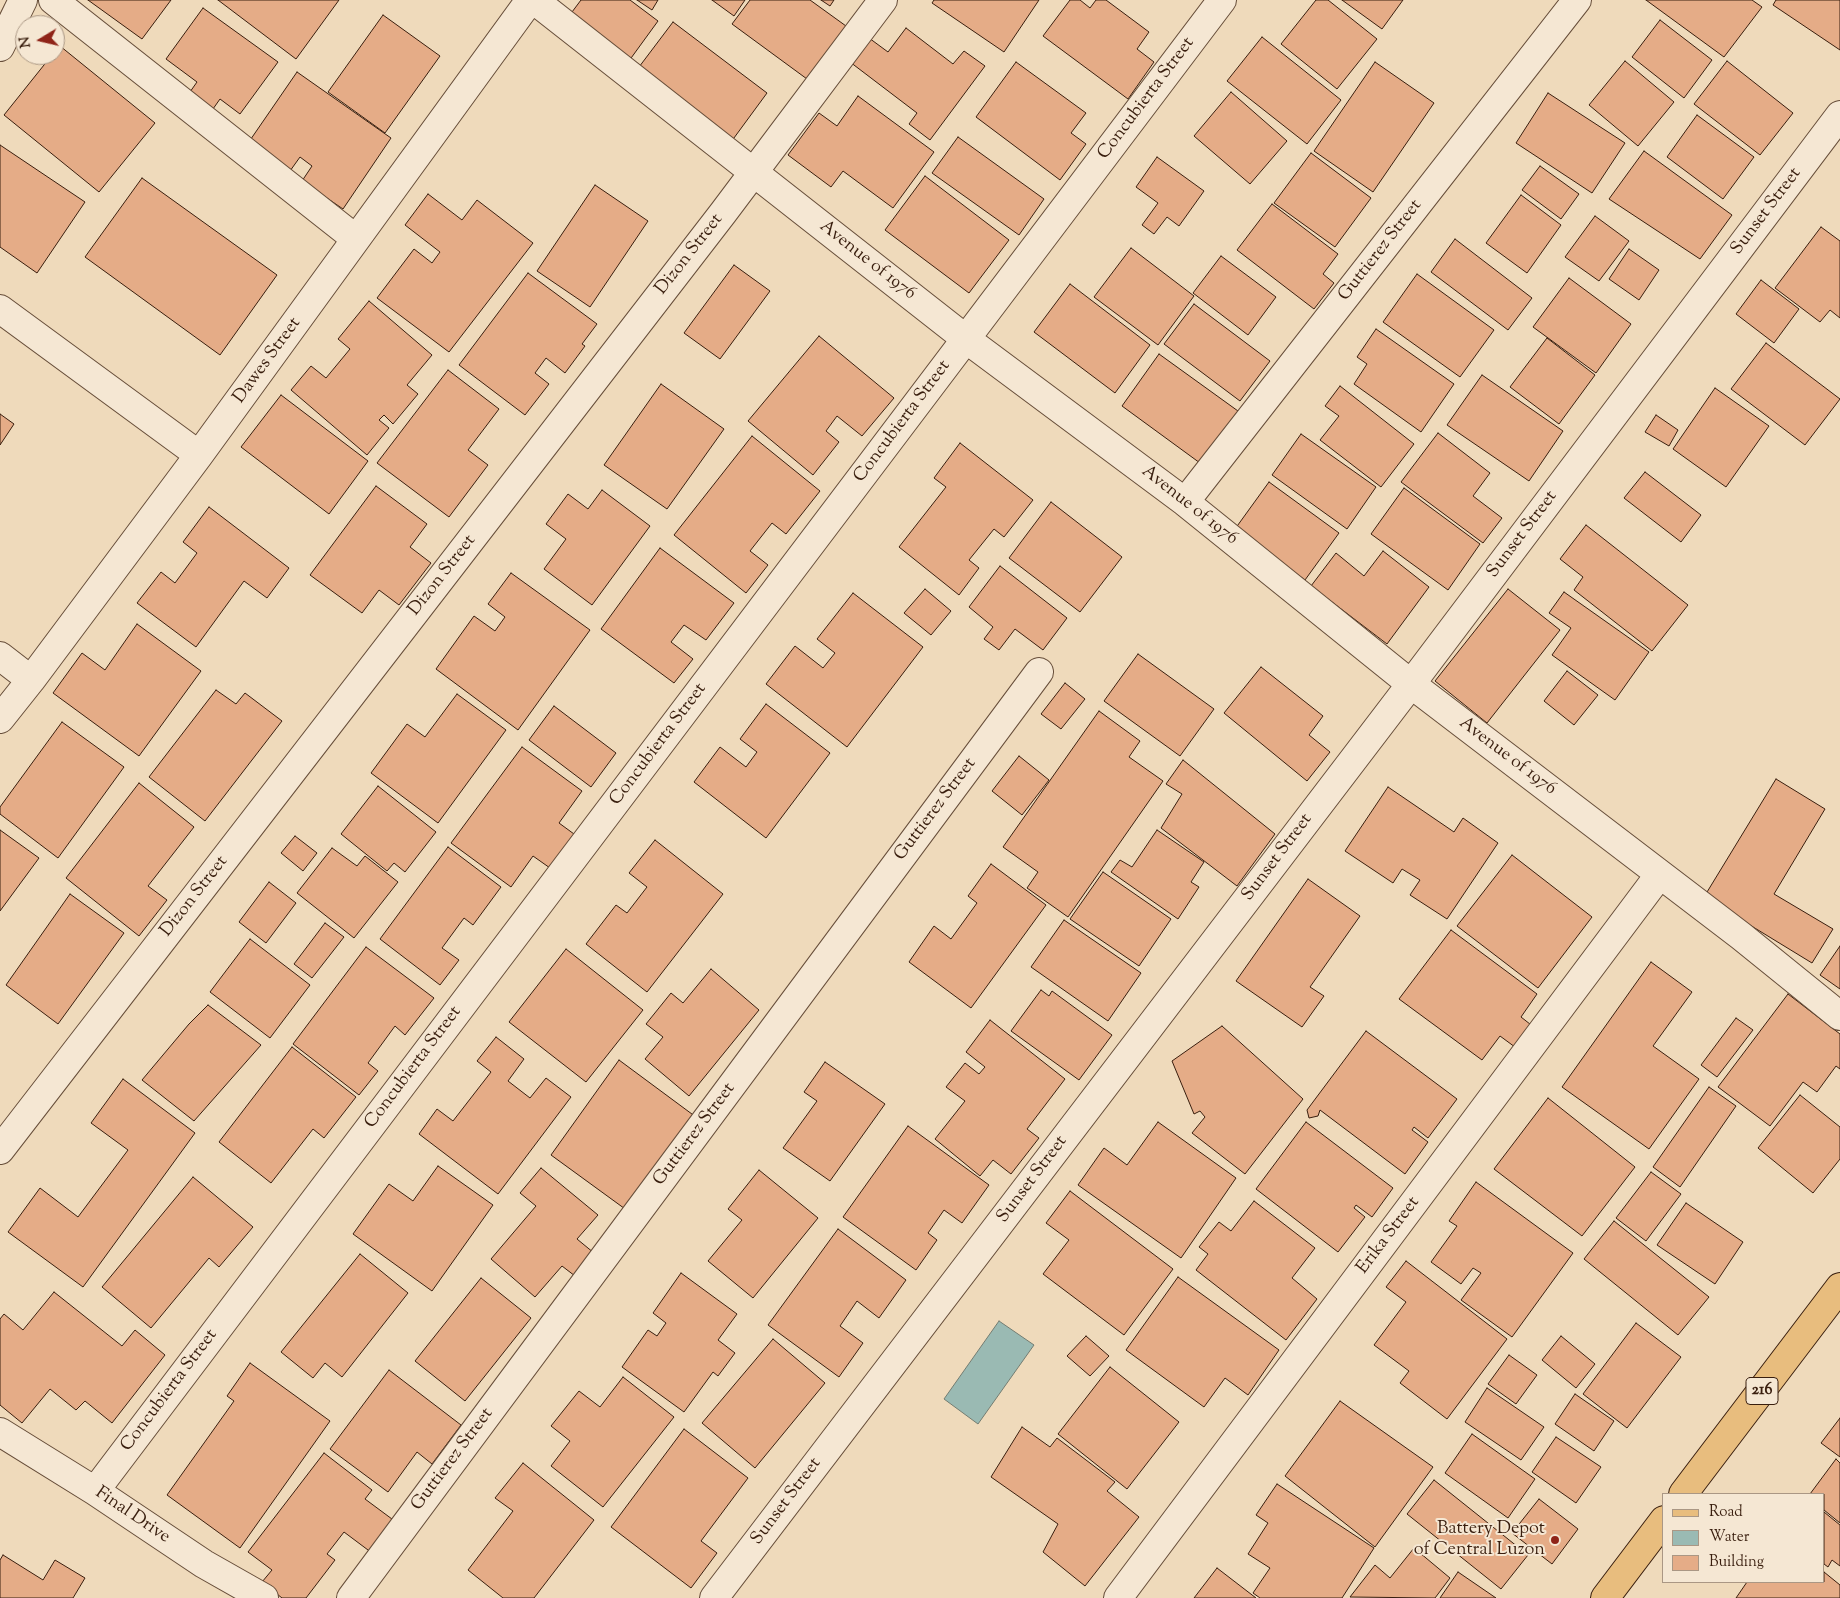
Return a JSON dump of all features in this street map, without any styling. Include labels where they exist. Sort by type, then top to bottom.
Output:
[{"type":"main road","name":"216","points":[[1685,1493],[1840,1287]]},
{"type":"main road","points":[[1605,1598],[1662,1523]]},
{"type":"street","points":[[0,47],[23,0]]},
{"type":"street","points":[[53,0],[356,239]]},
{"type":"street","name":"Dawes Street","points":[[0,719],[199,455],[530,0]]},
{"type":"street","name":"Avenue of 1976","points":[[534,0],[966,339],[1185,502],[1411,684],[1660,874],[1840,1016]]},
{"type":"street","name":"Dizon Street","points":[[0,1150],[754,172],[883,0]]},
{"type":"street","name":"Concubierta Street","points":[[95,1491],[1222,0]]},
{"type":"street","name":"Guttierez Street","points":[[1185,502],[1577,0]]},
{"type":"street","name":"Sunset Street","points":[[714,1598],[1411,684],[1840,115]]},
{"type":"street","points":[[0,309],[199,455]]},
{"type":"street","points":[[0,656],[31,680]]},
{"type":"street","name":"Guttierez Street","points":[[351,1598],[1039,672]]},
{"type":"street","name":"Erika Street","points":[[1118,1598],[1660,874]]},
{"type":"street","name":"Final Drive","points":[[0,1432],[95,1491],[204,1564],[264,1598]]},
{"type":"water","points":[[999,1321],[1034,1345],[978,1424],[944,1399]]},
{"type":"building","points":[[88,0],[171,0],[142,39]]},
{"type":"building","points":[[218,0],[339,0],[296,59]]},
{"type":"building","points":[[581,0],[630,0],[658,21],[626,65],[566,20]]},
{"type":"building","points":[[637,0],[658,0],[652,10]]},
{"type":"building","points":[[712,0],[745,0],[734,16]]},
{"type":"building","points":[[750,0],[810,0],[846,26],[807,79],[732,24]]},
{"type":"building","points":[[821,0],[834,0],[830,6]]},
{"type":"building","points":[[934,0],[1039,0],[1004,52],[932,3]]},
{"type":"building","points":[[1070,0],[1080,0],[1090,8],[1096,0],[1106,0],[1149,32],[1137,49],[1154,62],[1128,99],[1043,36]]},
{"type":"building","points":[[1316,0],[1328,0],[1377,39],[1337,89],[1281,44]]},
{"type":"building","points":[[1342,0],[1403,0],[1382,29]]},
{"type":"building","points":[[1646,0],[1752,0],[1762,7],[1724,57]]},
{"type":"building","points":[[1776,0],[1840,0],[1840,50],[1773,5]]},
{"type":"building","points":[[203,8],[278,62],[240,114],[220,99],[208,116],[185,99],[197,82],[166,59]]},
{"type":"building","points":[[383,15],[440,56],[385,133],[328,92]]},
{"type":"building","points":[[1660,20],[1712,60],[1684,98],[1632,57]]},
{"type":"building","points":[[673,22],[767,93],[731,142],[636,71]]},
{"type":"building","points":[[906,28],[953,64],[964,51],[985,66],[930,140],[909,124],[917,113],[850,62],[869,38],[888,52]]},
{"type":"building","points":[[1262,37],[1341,100],[1307,144],[1227,81]]},
{"type":"building","points":[[65,50],[155,123],[99,192],[4,115],[44,65],[65,65]]},
{"type":"building","points":[[1625,61],[1674,102],[1638,146],[1589,105]]},
{"type":"building","points":[[1727,61],[1793,113],[1760,155],[1694,104]]},
{"type":"building","points":[[1016,62],[1086,113],[1071,133],[1086,144],[1060,180],[976,117]]},
{"type":"building","points":[[1375,62],[1434,103],[1373,192],[1314,151]]},
{"type":"building","points":[[297,72],[391,138],[343,209],[302,181],[312,166],[300,157],[285,178],[244,149]]},
{"type":"building","points":[[1231,92],[1287,141],[1250,184],[1194,136]]},
{"type":"building","points":[[1548,93],[1625,143],[1592,193],[1516,143]]},
{"type":"building","points":[[858,96],[934,152],[893,208],[843,171],[831,187],[788,155],[819,113],[837,126]]},
{"type":"building","points":[[1697,115],[1754,157],[1723,199],[1667,157]]},
{"type":"building","points":[[958,137],[1044,199],[1019,235],[932,173]]},
{"type":"building","points":[[0,145],[85,202],[37,273],[0,247]]},
{"type":"building","points":[[1644,151],[1732,215],[1700,259],[1609,199]]},
{"type":"building","points":[[1311,153],[1371,198],[1335,247],[1274,203]]},
{"type":"building","points":[[1157,157],[1204,191],[1179,226],[1167,217],[1154,234],[1142,225],[1158,203],[1136,187]]},
{"type":"building","points":[[1540,166],[1579,194],[1561,219],[1522,190]]},
{"type":"building","points":[[925,176],[1009,240],[969,293],[885,230]]},
{"type":"building","points":[[142,178],[277,275],[220,355],[85,257]]},
{"type":"building","points":[[595,185],[648,221],[590,307],[537,271]]},
{"type":"building","points":[[428,194],[462,220],[477,200],[533,243],[449,352],[377,298],[414,249],[432,263],[440,252],[405,225]]},
{"type":"building","points":[[1521,195],[1561,225],[1527,273],[1486,243]]},
{"type":"building","points":[[1272,204],[1338,254],[1323,274],[1334,283],[1314,309],[1237,250]]},
{"type":"building","points":[[1595,216],[1629,241],[1599,281],[1565,257]]},
{"type":"building","points":[[1821,227],[1840,241],[1840,318],[1830,310],[1820,322],[1775,288]]},
{"type":"building","points":[[1455,239],[1532,298],[1508,330],[1431,272]]},
{"type":"building","points":[[1131,248],[1194,296],[1158,345],[1094,297]]},
{"type":"building","points":[[1629,249],[1659,270],[1639,300],[1609,279]]},
{"type":"building","points":[[1221,256],[1276,297],[1248,335],[1193,293]]},
{"type":"building","points":[[734,265],[770,291],[720,359],[684,333]]},
{"type":"building","points":[[528,273],[597,324],[582,344],[585,346],[565,373],[546,358],[535,373],[549,384],[525,415],[459,365]]},
{"type":"building","points":[[1417,274],[1494,330],[1460,377],[1383,322]]},
{"type":"building","points":[[1569,278],[1631,324],[1596,373],[1533,327]]},
{"type":"building","points":[[1761,280],[1799,309],[1774,343],[1736,314]]},
{"type":"building","points":[[1070,284],[1150,345],[1115,393],[1034,332]]},
{"type":"building","points":[[369,301],[432,355],[407,385],[418,394],[393,424],[384,415],[379,420],[389,428],[367,455],[291,390],[311,366],[326,378],[350,349],[338,339]]},
{"type":"building","points":[[1194,304],[1270,361],[1240,401],[1164,344]]},
{"type":"building","points":[[1376,329],[1454,384],[1421,432],[1354,384],[1367,364],[1357,357]]},
{"type":"building","points":[[819,336],[894,398],[862,436],[837,416],[826,431],[839,442],[813,475],[748,421]]},
{"type":"building","points":[[1547,338],[1595,375],[1559,424],[1510,387]]},
{"type":"building","points":[[1766,343],[1840,399],[1805,445],[1731,389]]},
{"type":"building","points":[[1159,354],[1238,411],[1200,463],[1122,406]]},
{"type":"building","points":[[448,370],[499,409],[468,450],[488,465],[449,517],[377,463]]},
{"type":"building","points":[[1482,375],[1563,431],[1529,481],[1447,425]]},
{"type":"building","points":[[661,384],[724,429],[667,509],[604,465]]},
{"type":"building","points":[[1340,386],[1414,444],[1381,487],[1320,440],[1339,416],[1325,406]]},
{"type":"building","points":[[1715,388],[1769,426],[1726,487],[1673,449]]},
{"type":"building","points":[[281,395],[368,461],[329,514],[241,447]]},
{"type":"building","points":[[0,414],[14,424],[0,445]]},
{"type":"building","points":[[1656,415],[1678,430],[1669,446],[1645,432]]},
{"type":"building","points":[[1438,433],[1490,473],[1473,496],[1502,518],[1483,543],[1401,482]]},
{"type":"building","points":[[1301,434],[1376,487],[1347,529],[1272,475]]},
{"type":"building","points":[[752,436],[820,491],[786,534],[772,523],[750,551],[768,565],[746,593],[674,535]]},
{"type":"building","points":[[960,443],[1033,500],[1004,537],[994,529],[969,560],[979,568],[959,595],[899,547],[946,487],[934,478]]},
{"type":"building","points":[[1645,472],[1701,515],[1681,542],[1624,498]]},
{"type":"building","points":[[1269,482],[1339,533],[1305,580],[1235,529]]},
{"type":"building","points":[[376,486],[427,524],[410,547],[431,563],[399,605],[379,590],[362,613],[310,575]]},
{"type":"building","points":[[1404,488],[1480,544],[1448,590],[1371,534]]},
{"type":"building","points":[[602,490],[650,526],[592,605],[544,569],[566,539],[546,524],[568,494],[588,509]]},
{"type":"building","points":[[1051,502],[1122,557],[1080,612],[1009,558]]},
{"type":"building","points":[[209,507],[289,568],[267,598],[244,581],[196,647],[137,603],[161,572],[175,583],[197,553],[183,542]]},
{"type":"building","points":[[1586,525],[1688,605],[1652,651],[1574,590],[1583,577],[1560,559]]},
{"type":"building","points":[[660,548],[734,603],[706,640],[684,625],[671,642],[693,659],[674,683],[601,629]]},
{"type":"building","points":[[1383,551],[1429,587],[1387,644],[1311,586],[1336,553],[1364,576]]},
{"type":"building","points":[[1000,566],[1067,618],[1043,650],[1015,629],[999,650],[984,639],[993,627],[969,607]]},
{"type":"building","points":[[511,573],[590,630],[518,730],[436,669],[474,616],[495,631],[505,617],[488,604]]},
{"type":"building","points":[[925,589],[951,611],[931,635],[904,613]]},
{"type":"building","points":[[1508,589],[1560,630],[1487,723],[1435,681]]},
{"type":"building","points":[[1564,592],[1649,652],[1615,700],[1552,655],[1571,628],[1549,613]]},
{"type":"building","points":[[853,593],[923,647],[847,747],[766,684],[795,646],[823,668],[835,653],[817,639]]},
{"type":"building","points":[[137,624],[201,671],[139,756],[53,693],[82,653],[105,670]]},
{"type":"building","points":[[1138,654],[1214,709],[1180,756],[1104,701]]},
{"type":"building","points":[[1261,667],[1323,716],[1309,735],[1330,752],[1307,781],[1224,713]]},
{"type":"building","points":[[1567,671],[1598,695],[1574,725],[1544,701]]},
{"type":"building","points":[[1065,683],[1085,699],[1061,729],[1041,714]]},
{"type":"building","points":[[216,690],[236,704],[245,693],[282,721],[205,821],[149,777]]},
{"type":"building","points":[[457,694],[506,730],[438,823],[371,773],[407,724],[425,737]]},
{"type":"building","points":[[766,704],[830,753],[766,838],[694,782],[720,747],[746,767],[757,752],[740,739]]},
{"type":"building","points":[[554,706],[616,753],[591,787],[529,740]]},
{"type":"building","points":[[1099,711],[1140,741],[1129,757],[1163,781],[1068,917],[1027,888],[1038,872],[1003,847]]},
{"type":"building","points":[[62,722],[124,767],[58,858],[0,814],[0,807]]},
{"type":"building","points":[[522,747],[582,791],[559,823],[574,834],[550,868],[533,856],[511,887],[451,843]]},
{"type":"building","points":[[1019,756],[1049,780],[1022,815],[992,791]]},
{"type":"building","points":[[1183,760],[1275,834],[1237,886],[1161,828],[1182,794],[1166,784]]},
{"type":"building","points":[[1776,779],[1825,809],[1774,894],[1833,929],[1812,963],[1704,897]]},
{"type":"building","points":[[139,783],[194,827],[148,886],[167,900],[139,936],[66,878]]},
{"type":"building","points":[[378,786],[436,832],[405,872],[394,863],[387,871],[341,834]]},
{"type":"building","points":[[1388,787],[1454,832],[1463,818],[1498,843],[1447,919],[1410,895],[1420,880],[1402,869],[1393,883],[1345,851]]},
{"type":"building","points":[[0,830],[39,858],[0,911]]},
{"type":"building","points":[[1157,830],[1204,862],[1191,882],[1199,887],[1178,919],[1111,872],[1120,860],[1132,867]]},
{"type":"building","points":[[295,836],[317,853],[303,871],[281,853]]},
{"type":"building","points":[[655,840],[723,894],[647,992],[586,944],[616,905],[627,913],[647,887],[629,873]]},
{"type":"building","points":[[448,847],[501,887],[473,925],[464,918],[442,948],[459,960],[440,985],[380,939]]},
{"type":"building","points":[[332,848],[357,866],[365,856],[398,882],[354,938],[297,893]]},
{"type":"building","points":[[1512,855],[1592,917],[1538,988],[1457,926]]},
{"type":"building","points":[[991,864],[1046,905],[971,1008],[909,962],[934,926],[951,939],[977,903],[968,896]]},
{"type":"building","points":[[1103,872],[1171,919],[1139,966],[1070,919]]},
{"type":"building","points":[[1308,879],[1360,916],[1310,987],[1324,996],[1302,1027],[1236,981]]},
{"type":"building","points":[[269,882],[296,903],[266,943],[239,922]]},
{"type":"building","points":[[70,894],[124,933],[58,1024],[6,985]]},
{"type":"building","points":[[1064,920],[1141,973],[1108,1021],[1031,967]]},
{"type":"building","points":[[325,923],[344,937],[312,978],[294,964]]},
{"type":"building","points":[[1451,930],[1537,994],[1521,1017],[1535,1028],[1519,1050],[1500,1036],[1482,1060],[1399,999]]},
{"type":"building","points":[[250,939],[310,985],[270,1038],[210,992]]},
{"type":"building","points":[[1840,946],[1840,989],[1820,975]]},
{"type":"building","points":[[366,947],[434,998],[405,1035],[395,1026],[368,1063],[378,1071],[359,1095],[293,1044]]},
{"type":"building","points":[[566,949],[643,1010],[586,1082],[509,1022]]},
{"type":"building","points":[[1651,962],[1692,992],[1653,1046],[1699,1079],[1649,1149],[1562,1087]]},
{"type":"building","points":[[711,969],[759,1010],[689,1096],[645,1059],[663,1037],[646,1024],[671,993],[683,1003]]},
{"type":"building","points":[[1041,990],[1049,996],[1052,991],[1112,1035],[1079,1080],[1011,1031]]},
{"type":"building","points":[[1788,994],[1840,1034],[1840,1069],[1836,1066],[1817,1092],[1803,1082],[1770,1126],[1718,1087]]},
{"type":"building","points":[[208,1005],[261,1045],[194,1121],[142,1080],[189,1024]]},
{"type":"building","points":[[1736,1018],[1753,1030],[1717,1077],[1701,1065]]},
{"type":"building","points":[[990,1020],[1065,1079],[1027,1129],[1039,1138],[1011,1174],[993,1160],[980,1176],[935,1139],[965,1101],[946,1087],[965,1063],[979,1074],[985,1067],[966,1052]]},
{"type":"building","points":[[1222,1026],[1303,1099],[1245,1174],[1192,1133],[1205,1117],[1200,1111],[1194,1114],[1172,1061]]},
{"type":"building","points":[[1366,1031],[1457,1099],[1428,1138],[1414,1127],[1412,1130],[1428,1142],[1405,1174],[1320,1110],[1318,1116],[1309,1118],[1307,1110]]},
{"type":"building","points":[[496,1037],[524,1059],[508,1081],[530,1098],[546,1078],[571,1097],[498,1194],[419,1134],[437,1109],[453,1121],[491,1072],[477,1061]]},
{"type":"building","points":[[292,1047],[356,1097],[324,1138],[313,1129],[271,1183],[219,1142]]},
{"type":"building","points":[[619,1060],[700,1120],[632,1214],[551,1155]]},
{"type":"building","points":[[825,1062],[885,1104],[830,1181],[783,1148],[817,1101],[804,1092]]},
{"type":"building","points":[[123,1079],[195,1133],[83,1287],[8,1232],[40,1188],[78,1217],[128,1150],[91,1123]]},
{"type":"building","points":[[1709,1087],[1736,1106],[1680,1187],[1653,1167]]},
{"type":"building","points":[[1800,1095],[1840,1127],[1840,1159],[1813,1193],[1758,1148]]},
{"type":"building","points":[[1548,1098],[1635,1167],[1582,1236],[1494,1169]]},
{"type":"building","points":[[1158,1122],[1236,1178],[1181,1258],[1078,1185],[1104,1148],[1127,1165]]},
{"type":"building","points":[[1306,1122],[1393,1188],[1372,1217],[1356,1205],[1354,1208],[1365,1217],[1338,1252],[1256,1189]]},
{"type":"building","points":[[908,1126],[989,1185],[962,1223],[944,1210],[928,1233],[937,1240],[916,1270],[843,1217]]},
{"type":"building","points":[[438,1166],[493,1205],[432,1291],[353,1234],[389,1184],[413,1201]]},
{"type":"building","points":[[541,1168],[598,1215],[577,1239],[594,1253],[575,1276],[562,1266],[535,1297],[491,1259],[536,1206],[520,1193]]},
{"type":"building","points":[[759,1170],[818,1218],[753,1298],[708,1261],[742,1220],[728,1209]]},
{"type":"building","points":[[1651,1172],[1681,1194],[1646,1241],[1616,1218]]},
{"type":"building","points":[[193,1177],[253,1227],[219,1267],[209,1258],[151,1328],[102,1287]]},
{"type":"building","points":[[1476,1182],[1573,1253],[1512,1337],[1461,1300],[1481,1273],[1473,1268],[1461,1284],[1431,1262],[1457,1226],[1449,1221]]},
{"type":"building","points":[[1070,1191],[1173,1269],[1124,1335],[1043,1274],[1069,1240],[1046,1223]]},
{"type":"building","points":[[1254,1201],[1315,1248],[1292,1278],[1317,1299],[1286,1340],[1196,1270],[1208,1254],[1199,1247],[1219,1222],[1231,1231]]},
{"type":"building","points":[[1686,1203],[1743,1242],[1715,1284],[1657,1245]]},
{"type":"building","points":[[1614,1221],[1709,1297],[1678,1335],[1584,1259]]},
{"type":"building","points":[[838,1229],[906,1280],[879,1318],[857,1301],[840,1326],[863,1343],[839,1377],[768,1325]]},
{"type":"building","points":[[360,1254],[408,1293],[342,1377],[325,1363],[313,1378],[281,1352]]},
{"type":"building","points":[[1406,1261],[1507,1339],[1447,1419],[1400,1383],[1409,1371],[1374,1345],[1406,1302],[1386,1287]]},
{"type":"building","points":[[681,1273],[737,1314],[718,1340],[735,1353],[718,1376],[713,1372],[684,1412],[622,1367],[648,1330],[657,1336],[666,1323],[653,1313]]},
{"type":"building","points":[[1178,1277],[1279,1350],[1248,1395],[1225,1378],[1204,1407],[1126,1350]]},
{"type":"building","points":[[481,1278],[531,1318],[465,1401],[415,1361]]},
{"type":"building","points":[[54,1292],[122,1346],[135,1330],[165,1355],[112,1423],[85,1401],[76,1410],[50,1389],[22,1423],[0,1405],[0,1319],[4,1314],[23,1330]]},
{"type":"building","points":[[1636,1323],[1681,1357],[1627,1428],[1583,1394]]},
{"type":"building","points":[[1086,1336],[1109,1356],[1090,1376],[1067,1356]]},
{"type":"building","points":[[1561,1336],[1595,1364],[1576,1388],[1542,1360]]},
{"type":"building","points":[[773,1339],[825,1383],[755,1468],[702,1423]]},
{"type":"building","points":[[1509,1355],[1537,1375],[1516,1404],[1488,1384]]},
{"type":"building","points":[[250,1363],[330,1421],[240,1548],[167,1495],[234,1401],[227,1396]]},
{"type":"building","points":[[1110,1367],[1179,1422],[1127,1489],[1058,1434]]},
{"type":"building","points":[[389,1370],[461,1425],[432,1464],[417,1452],[388,1492],[330,1449]]},
{"type":"building","points":[[623,1377],[674,1417],[603,1507],[551,1466],[570,1441],[551,1426],[579,1391],[600,1407]]},
{"type":"building","points":[[1487,1388],[1544,1427],[1521,1460],[1465,1422]]},
{"type":"building","points":[[1575,1394],[1614,1421],[1594,1451],[1555,1424]]},
{"type":"building","points":[[1340,1401],[1433,1467],[1375,1547],[1285,1476]]},
{"type":"building","points":[[1840,1418],[1840,1457],[1821,1443]]},
{"type":"building","points":[[1022,1427],[1050,1447],[1057,1438],[1115,1482],[1107,1491],[1139,1517],[1085,1586],[1043,1552],[1058,1524],[991,1477]]},
{"type":"building","points":[[684,1429],[748,1478],[701,1541],[717,1553],[691,1588],[611,1527]]},
{"type":"building","points":[[1472,1434],[1535,1479],[1508,1518],[1445,1473]]},
{"type":"building","points":[[1556,1437],[1601,1467],[1576,1503],[1532,1472]]},
{"type":"building","points":[[324,1453],[372,1490],[365,1499],[396,1522],[372,1553],[344,1532],[327,1554],[335,1560],[306,1598],[282,1598],[262,1582],[272,1570],[248,1552]]},
{"type":"building","points":[[1836,1459],[1840,1463],[1840,1523],[1825,1511],[1825,1493],[1811,1493]]},
{"type":"building","points":[[523,1463],[594,1520],[534,1598],[503,1598],[468,1570],[513,1511],[495,1498]]},
{"type":"building","points":[[1434,1480],[1528,1555],[1501,1589],[1407,1514]]},
{"type":"building","points":[[1277,1484],[1374,1548],[1342,1598],[1260,1598],[1253,1593],[1270,1568],[1248,1554],[1268,1523],[1256,1515]]},
{"type":"building","points":[[1539,1499],[1578,1529],[1552,1564],[1512,1533]]},
{"type":"building","points":[[1825,1513],[1840,1525],[1840,1566],[1832,1560],[1828,1567],[1825,1565]]},
{"type":"building","points":[[1414,1548],[1450,1578],[1435,1598],[1350,1597],[1375,1565],[1390,1578]]},
{"type":"building","points":[[3,1555],[43,1580],[55,1560],[85,1578],[73,1598],[0,1598],[0,1560]]},
{"type":"building","points":[[1217,1568],[1256,1598],[1194,1598]]},
{"type":"building","points":[[1458,1572],[1496,1598],[1440,1598]]},
{"type":"building","points":[[1825,1573],[1840,1585],[1840,1598],[1736,1598],[1746,1583],[1825,1583]]},
{"type":"place","name":"Battery Depot of Central Luzon","points":[[1555,1540]]}]
